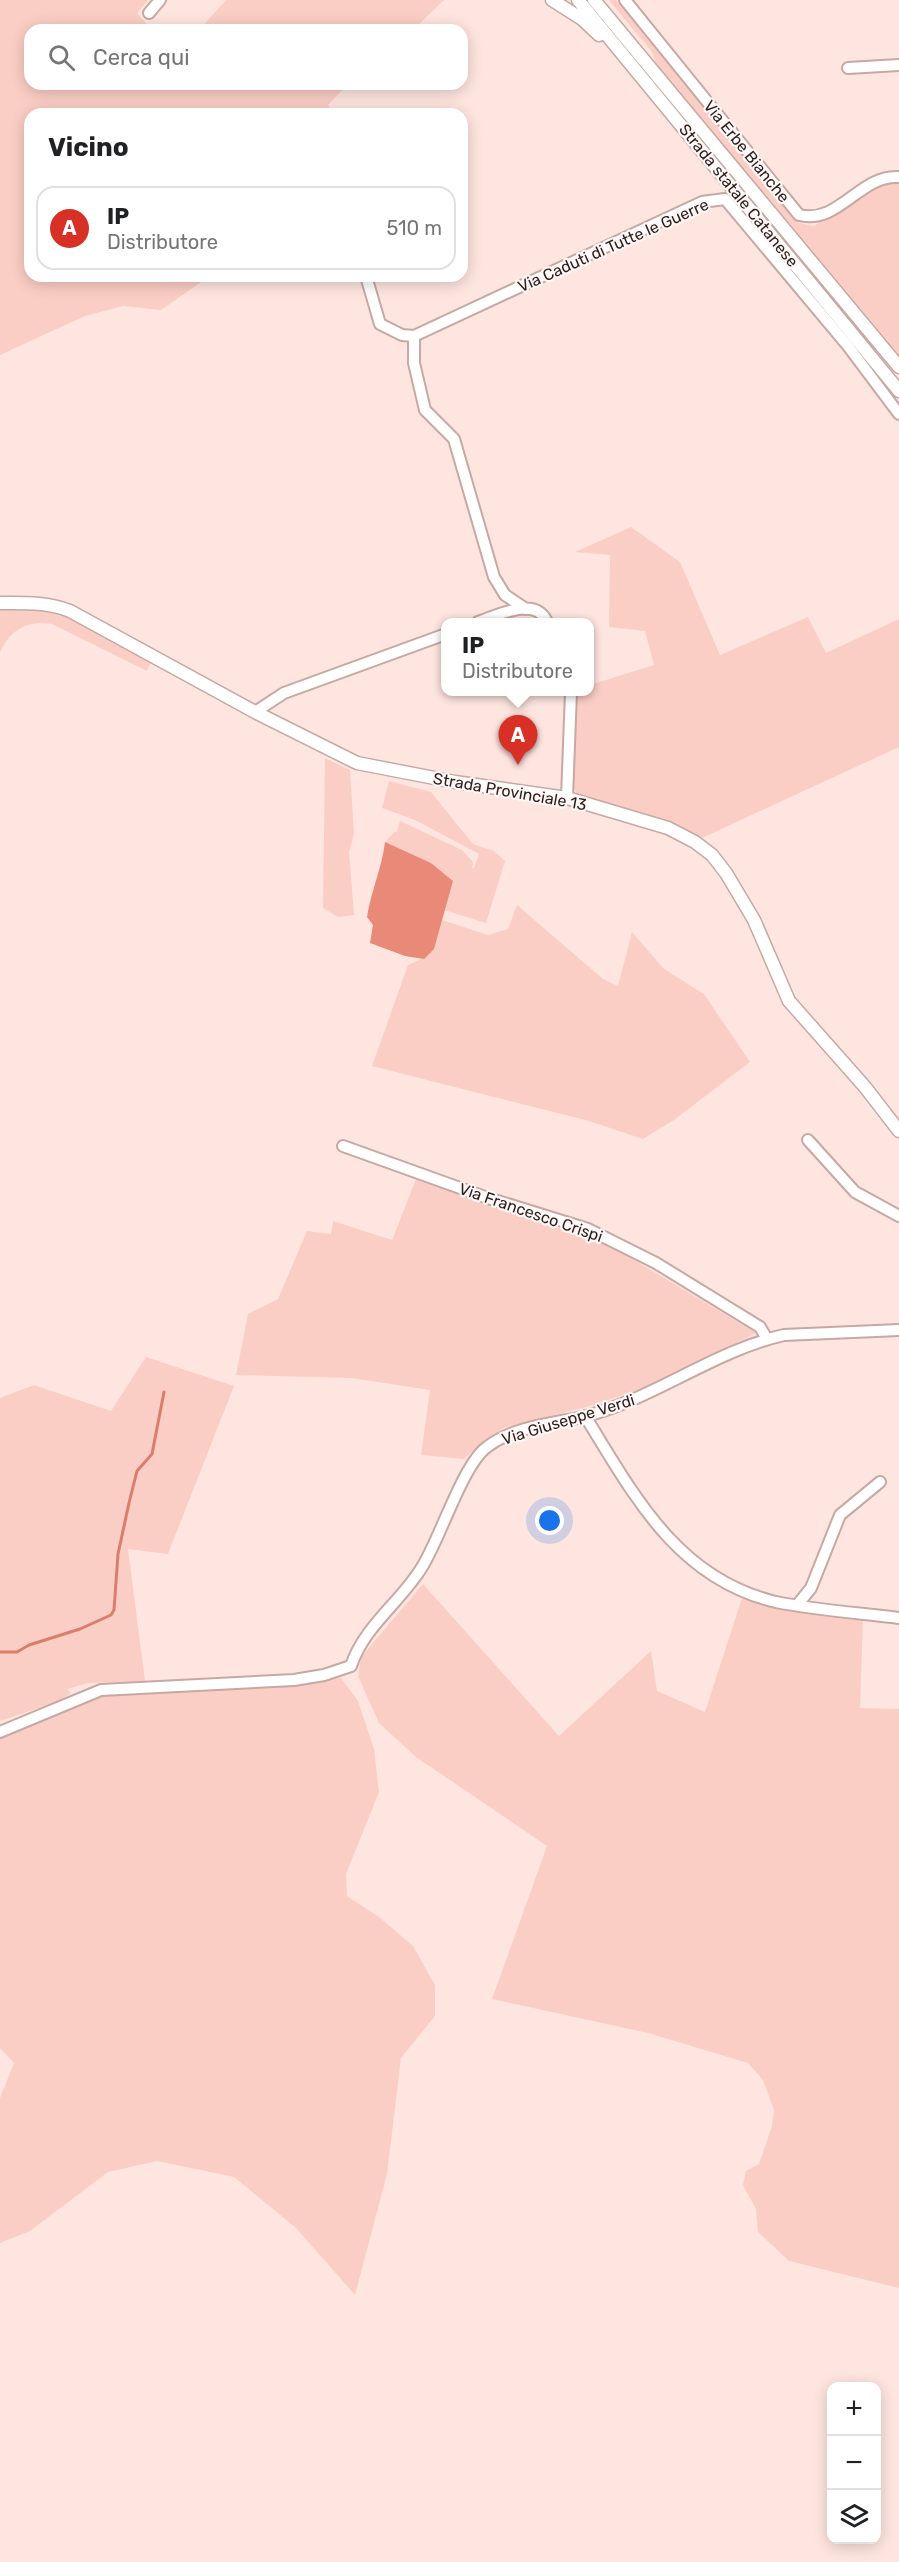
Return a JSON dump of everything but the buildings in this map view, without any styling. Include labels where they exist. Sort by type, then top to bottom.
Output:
[{"type":"main road","points":[[552,0],[582,19],[644,78]]},
{"type":"main road","name":"Strada statale Catanese","points":[[578,0],[899,391]]},
{"type":"main road","name":"Strada statale Catanese","points":[[594,0],[899,367]]},
{"type":"main road","points":[[602,0],[608,17]]},
{"type":"main road","name":"Strada Provinciale 13","points":[[0,603],[55,605],[70,611],[255,712],[357,763],[454,782],[567,798],[668,828],[695,842],[712,855],[726,873],[754,920],[789,1001],[865,1087],[899,1131]]},
{"type":"street","points":[[149,13],[160,0]]},
{"type":"street","name":"Via Erbe Bianche","points":[[626,0],[800,215],[820,216],[876,179],[899,177]]},
{"type":"street","points":[[848,68],[899,64]]},
{"type":"street","name":"Via Caduti di Tutte le Guerre","points":[[414,336],[702,202],[725,199],[848,346],[899,414]]},
{"type":"street","points":[[368,282],[380,324],[402,335],[414,336],[414,363],[425,410],[454,440],[494,577],[505,595],[545,618]]},
{"type":"street","points":[[489,618],[517,608],[526,609]]},
{"type":"street","points":[[255,712],[284,693],[441,636]]},
{"type":"street","points":[[567,798],[571,696]]},
{"type":"street","points":[[808,1140],[855,1192],[899,1216]]},
{"type":"street","name":"Via Francesco Crispi","points":[[343,1146],[488,1198],[588,1229],[656,1263],[760,1327],[767,1339]]},
{"type":"street","name":"Via Giuseppe Verdi","points":[[0,1732],[101,1690],[294,1680],[324,1676],[351,1666],[355,1652],[370,1630],[422,1568],[474,1459],[499,1439],[528,1429],[585,1416],[648,1394],[746,1346],[767,1339],[784,1335],[899,1330]]},
{"type":"street","points":[[585,1416],[626,1482],[668,1540],[699,1566],[746,1592],[776,1602],[899,1618]]},
{"type":"street","points":[[798,1605],[811,1588],[840,1515],[880,1482]]},
{"type":"shaded area","points":[[0,0],[148,0],[137,13],[147,24],[24,24],[24,90],[342,90],[328,105],[330,108],[24,108],[24,282],[201,282],[161,310],[123,306],[85,316],[0,355]]},
{"type":"shaded area","points":[[226,0],[444,0],[419,24],[204,24]]},
{"type":"shaded area","points":[[609,0],[616,0],[799,223],[814,226],[877,185],[899,182],[899,357],[657,66],[652,52]]},
{"type":"shaded area","points":[[631,527],[680,562],[720,655],[808,617],[826,653],[899,619],[899,747],[702,838],[670,821],[578,795],[571,775],[572,732],[577,696],[594,696],[594,684],[654,665],[645,631],[609,627],[610,555],[575,552]]},
{"type":"shaded area","points":[[35,609],[76,620],[152,660],[147,671],[52,624],[35,623],[21,628],[9,637],[0,652],[0,610]]},
{"type":"shaded area","points":[[325,758],[350,770],[354,834],[349,852],[354,915],[338,917],[323,908]]},
{"type":"shaded area","points":[[389,781],[431,792],[473,844],[494,851],[505,861],[486,923],[444,910],[453,881],[431,863],[385,842],[394,832],[397,832],[400,821],[462,850],[473,862],[472,868],[479,854],[415,820],[382,808]]},
{"type":"shaded area","points":[[385,842],[431,863],[453,881],[434,949],[424,959],[405,956],[370,943],[373,925],[367,917]]},
{"type":"shaded area","points":[[517,905],[603,979],[618,986],[632,932],[664,969],[704,994],[750,1062],[674,1120],[643,1139],[589,1121],[372,1066],[408,965],[424,957],[433,948],[442,920],[488,935],[508,929]]},
{"type":"shaded area","points":[[416,1179],[611,1246],[756,1333],[660,1382],[594,1405],[504,1428],[464,1459],[421,1455],[430,1390],[351,1378],[236,1375],[248,1314],[278,1299],[307,1231],[331,1234],[333,1221],[392,1240]]},
{"type":"shaded area","points":[[146,1357],[234,1386],[168,1554],[128,1549],[145,1681],[88,1683],[67,1689],[71,1693],[60,1701],[0,1721],[0,1398],[34,1385],[111,1411]]},
{"type":"shaded area","points":[[423,1584],[559,1736],[651,1651],[657,1691],[705,1712],[742,1598],[774,1607],[863,1620],[860,1708],[899,1709],[899,2288],[789,2261],[758,2232],[756,2209],[743,2185],[746,2171],[759,2164],[772,2126],[774,2110],[763,2080],[748,2063],[648,2033],[492,1999],[547,1846],[416,1757],[379,1723],[358,1676],[361,1657]]},
{"type":"shaded area","points":[[341,1678],[358,1701],[374,1749],[379,1792],[346,1874],[347,1896],[379,1917],[413,1946],[435,1985],[435,2016],[401,2058],[387,2174],[355,2295],[296,2228],[234,2177],[157,2161],[108,2172],[30,2231],[0,2243],[0,2098],[14,2063],[0,2048],[0,1735],[78,1707],[101,1693],[193,1691]]},
{"type":"waterway","points":[[0,1652],[17,1652],[29,1645],[80,1629],[111,1615],[114,1610],[118,1554],[129,1503],[137,1471],[152,1454],[164,1392]]},
{"type":"place","name":"IP","points":[[518,765]]}]
